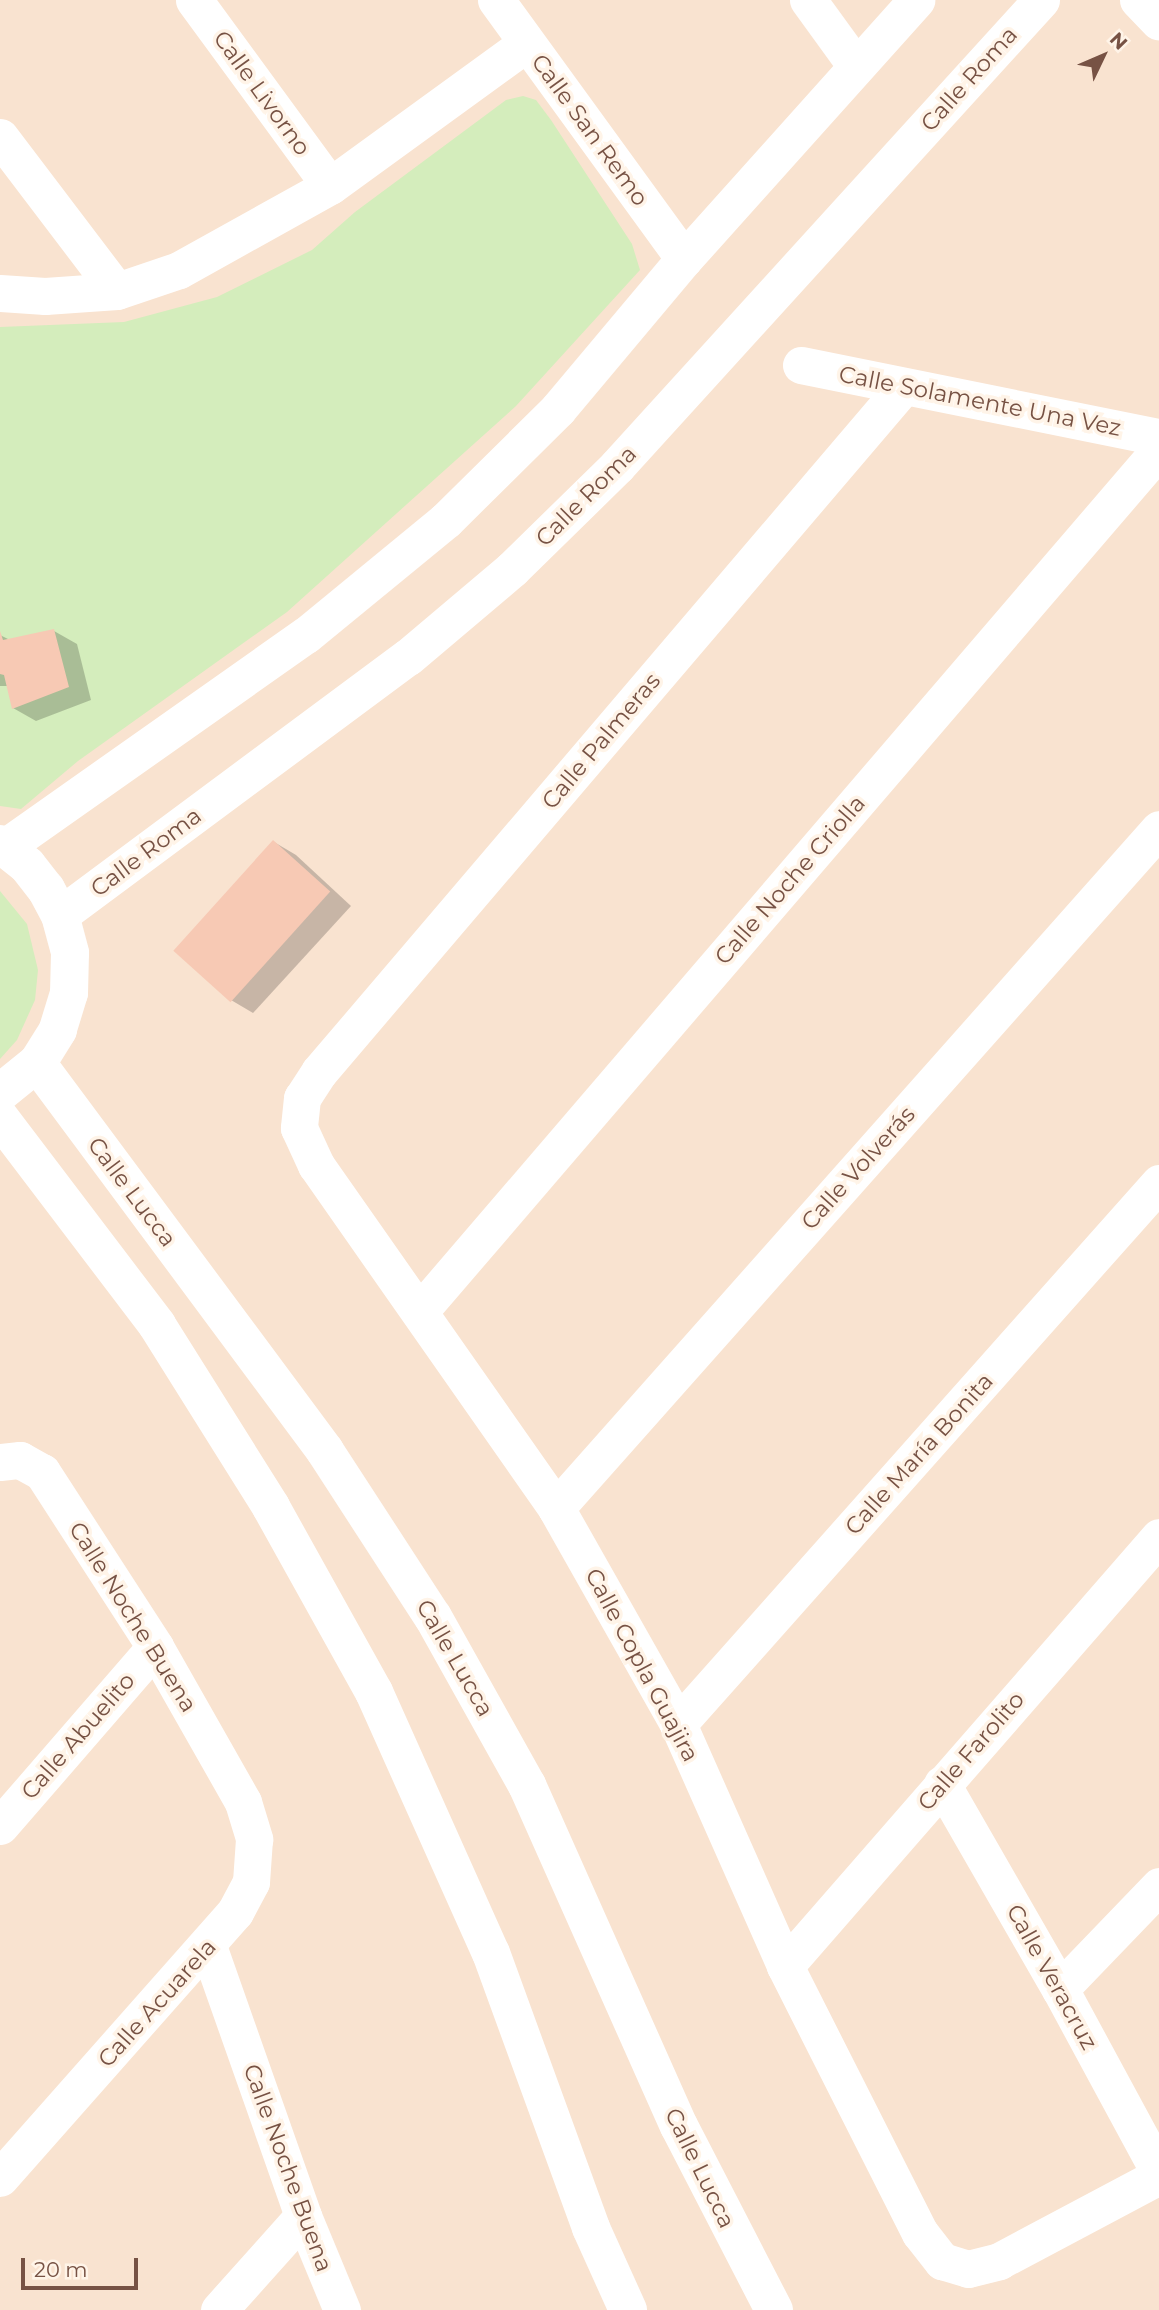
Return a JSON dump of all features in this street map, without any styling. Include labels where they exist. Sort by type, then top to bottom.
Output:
[{"type":"street","name":"Calle Livorno","points":[[194,0],[330,186]]},
{"type":"street","name":"Calle San Remo","points":[[496,0],[684,259]]},
{"type":"street","points":[[808,0],[856,66]]},
{"type":"street","points":[[0,1093],[37,1063],[58,1030],[69,993],[70,953],[60,915],[46,889],[27,865],[2,845],[306,635],[446,520],[558,409],[684,259],[916,0]]},
{"type":"street","name":"Calle Roma","points":[[60,915],[408,657],[512,569],[617,466],[1041,0]]},
{"type":"street","points":[[1139,0],[1159,22]]},
{"type":"street","points":[[0,293],[45,296],[117,291],[179,270],[330,186],[527,43]]},
{"type":"street","points":[[0,137],[117,291]]},
{"type":"street","name":"Calle Solamente Una Vez","points":[[801,365],[1159,437]]},
{"type":"street","name":"Calle Palmeras","points":[[302,1098],[319,1072],[902,387]]},
{"type":"street","name":"Calle Noche Criolla","points":[[420,1311],[1159,450]]},
{"type":"street","name":"Calle Volverás","points":[[556,1507],[1159,830]]},
{"type":"street","name":"Calle Lucca","points":[[37,1063],[325,1451],[433,1617],[527,1785],[679,2126],[774,2310]]},
{"type":"street","name":"Calle Copla Guajira","points":[[302,1098],[299,1128],[316,1165],[556,1507],[678,1724],[785,1966],[920,2233],[942,2261],[968,2269],[999,2261],[1159,2174]]},
{"type":"street","points":[[0,1118],[157,1325],[271,1507],[374,1692],[491,1953],[592,2228],[628,2310]]},
{"type":"street","name":"Calle María Bonita","points":[[678,1724],[1159,1183]]},
{"type":"street","name":"Calle Noche Buena","points":[[0,1462],[20,1460],[42,1472],[155,1647],[243,1802]]},
{"type":"street","name":"Calle Farolito","points":[[785,1966],[1159,1537]]},
{"type":"street","name":"Calle Abuelito","points":[[0,1826],[155,1647]]},
{"type":"street","name":"Calle Veracruz","points":[[942,1784],[1060,1989],[1159,2174]]},
{"type":"street","name":"Calle Acuarela","points":[[0,2178],[208,1946],[235,1912],[251,1882],[254,1839],[243,1802]]},
{"type":"street","points":[[1060,1989],[1159,1886]]},
{"type":"street","name":"Calle Noche Buena","points":[[208,1946],[303,2216],[342,2310]]},
{"type":"street","points":[[219,2310],[303,2216]]},
{"type":"shaded area","points":[[0,0],[1159,0],[1159,2310],[0,2310]]},
{"type":"green space","points":[[523,96],[536,100],[551,120],[632,244],[640,270],[516,406],[287,612],[78,761],[21,809],[0,806],[0,327],[124,322],[217,297],[312,250],[355,212],[506,100]]},
{"type":"green space","points":[[0,891],[27,924],[38,970],[35,1000],[17,1040],[0,1059]]},
{"type":"building","points":[[54,629],[69,687],[12,709],[4,675],[0,674],[0,631],[3,640]]},
{"type":"building","points":[[273,840],[330,892],[231,1002],[173,951]]}]
